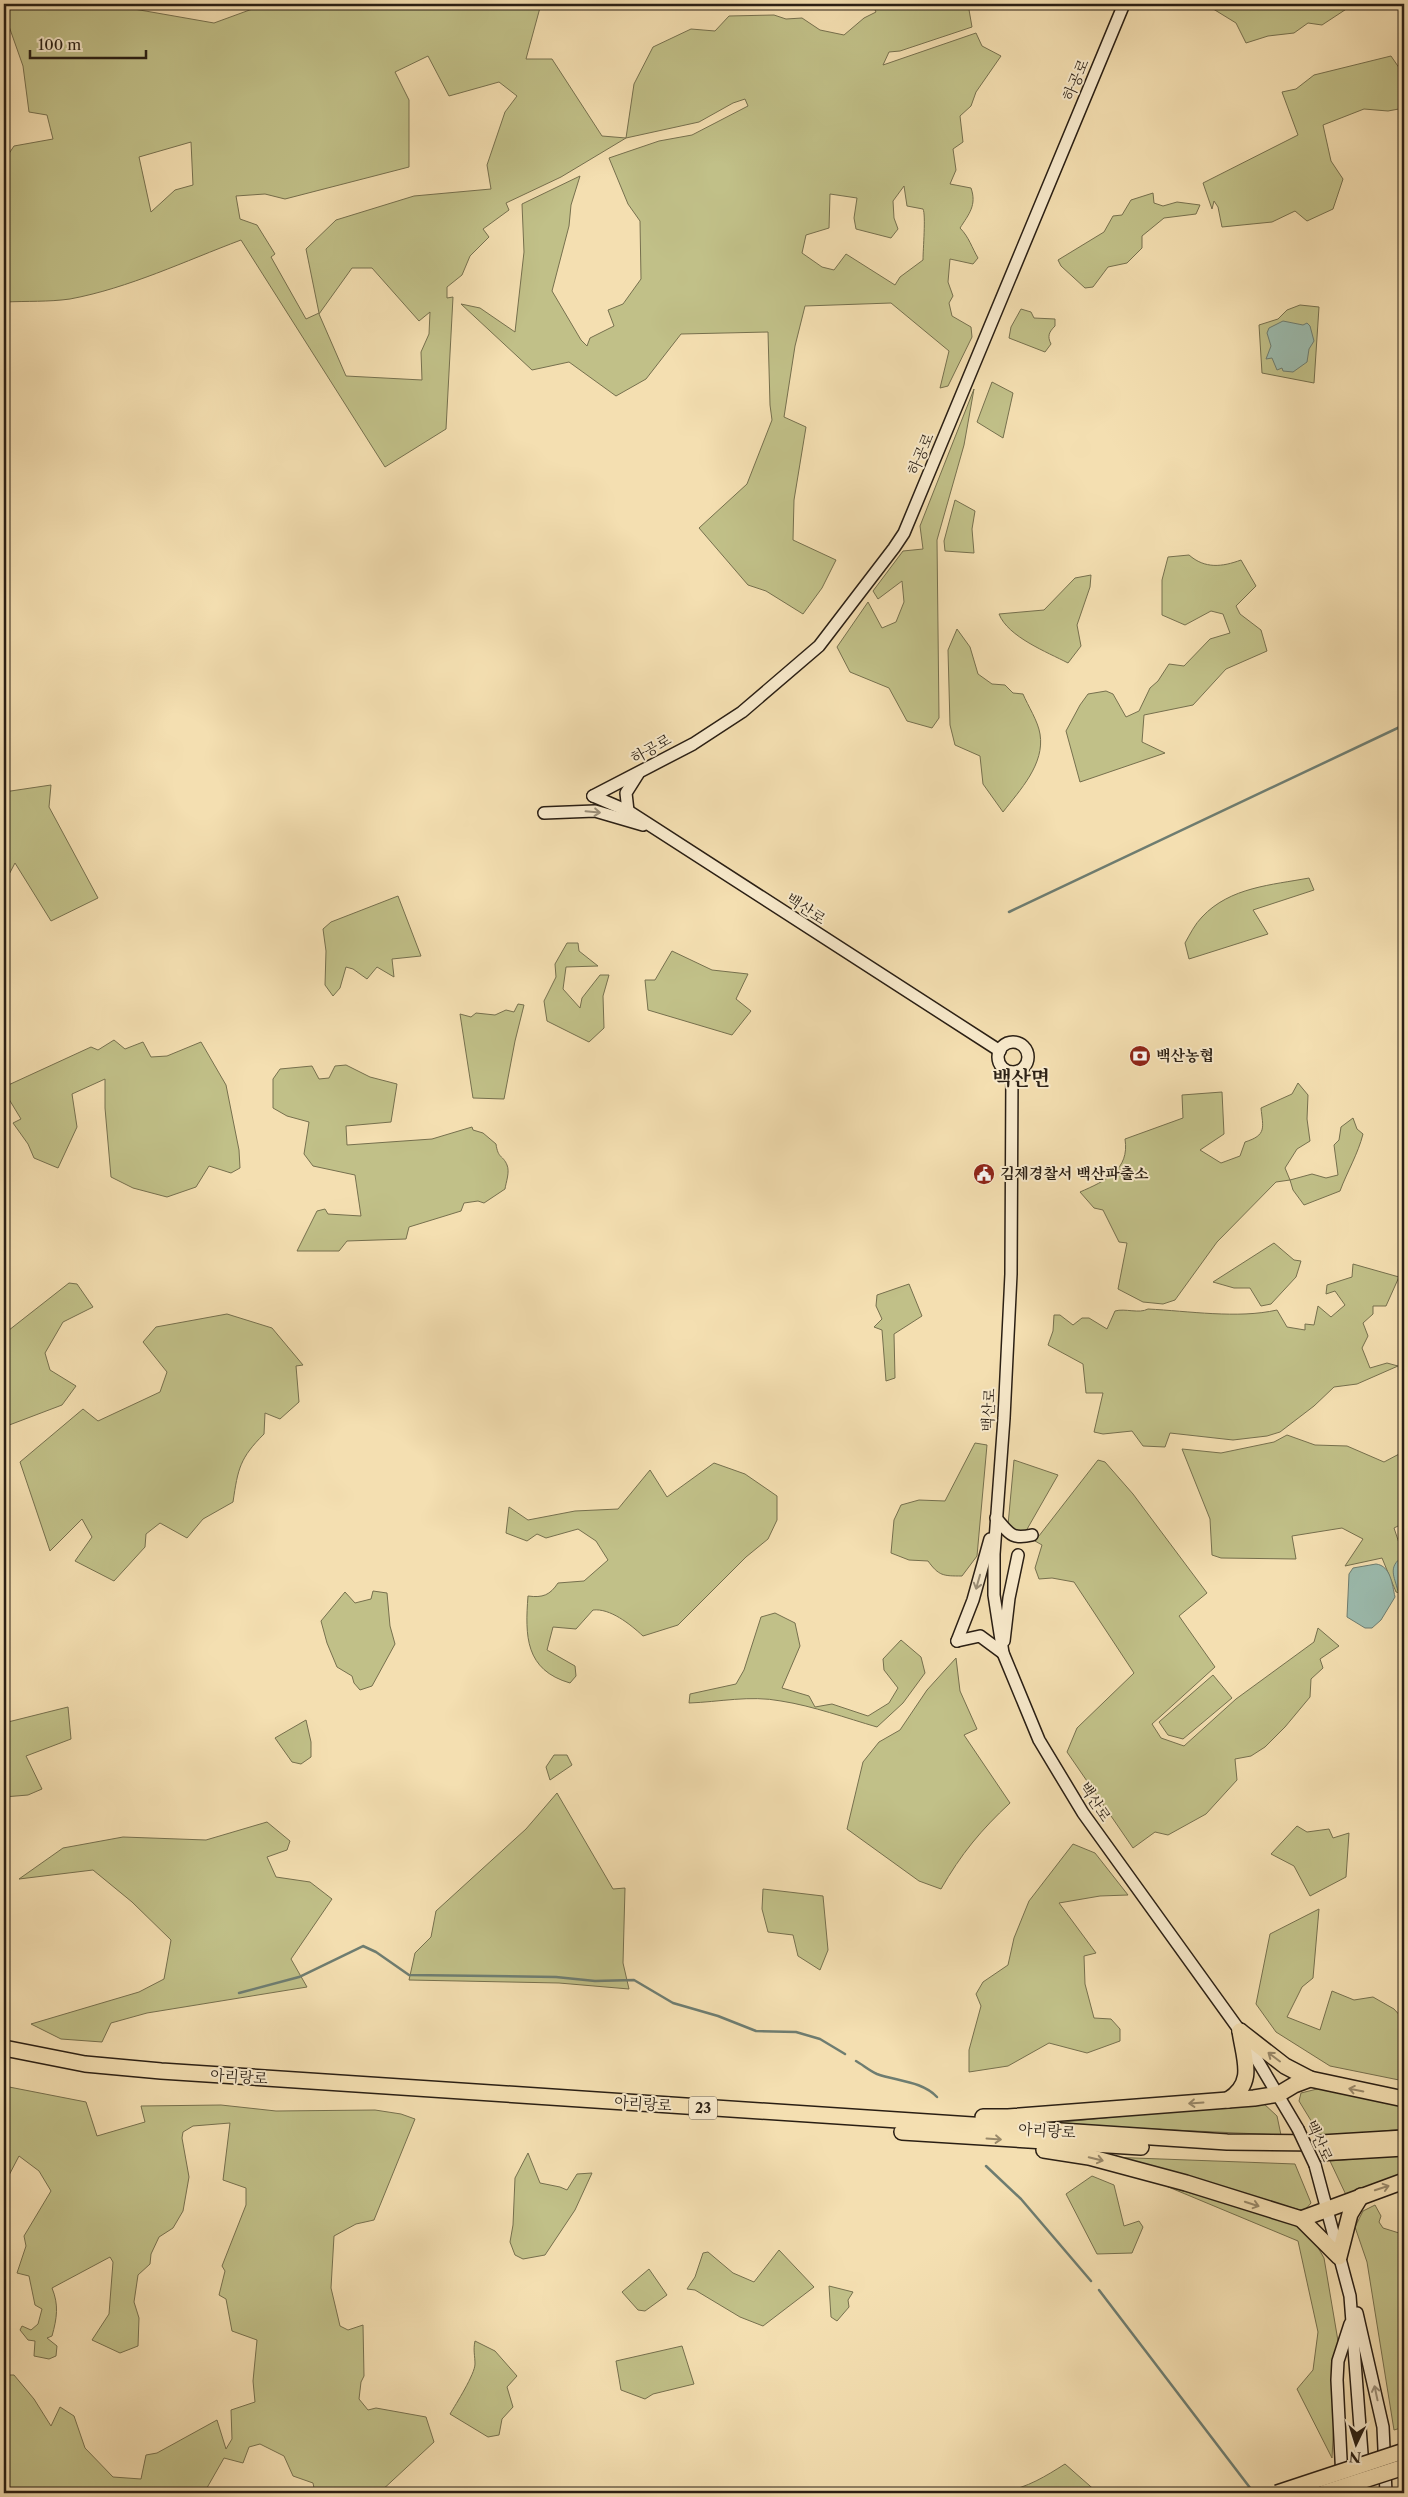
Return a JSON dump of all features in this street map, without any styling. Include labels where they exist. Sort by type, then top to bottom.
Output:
[{"type":"highway","points":[[1240,2031],[1285,2066],[1310,2079],[1404,2098]]},
{"type":"highway","points":[[1228,2100],[1240,2093],[1247,2078],[1240,2031]]},
{"type":"highway","name":"아리랑로","points":[[4,2048],[85,2064],[161,2071],[922,2123],[1227,2142],[1321,2143],[1404,2138]]},
{"type":"highway","name":"아리랑로","points":[[4,2057],[84,2073],[171,2082],[1016,2140],[1278,2153],[1404,2148]]},
{"type":"highway","points":[[922,2123],[931,2117],[1008,2117],[1228,2100],[1279,2094],[1294,2084],[1310,2079]]},
{"type":"highway","points":[[1016,2140],[1025,2148],[1089,2157],[1186,2183],[1301,2219],[1339,2257]]},
{"type":"highway","points":[[1301,2219],[1404,2181]]},
{"type":"highway","points":[[1339,2257],[1350,2214],[1361,2196]]},
{"type":"highway","points":[[1277,2493],[1404,2451]]},
{"type":"highway","points":[[1324,2493],[1404,2467]]},
{"type":"main road","name":"하공로","points":[[593,796],[639,774],[693,744],[742,712],[818,646],[869,584],[894,548],[912,514],[1124,4]]},
{"type":"main road","points":[[628,811],[626,793],[639,774]]},
{"type":"main road","name":"백산로","points":[[593,796],[628,811],[1000,1051]]},
{"type":"main road","points":[[544,813],[595,811],[656,829]]},
{"type":"main road","points":[[1014,1042],[1026,1049],[1027,1062],[1021,1070],[1012,1072],[1000,1064],[1000,1051],[1006,1044],[1014,1042]]},
{"type":"main road","name":"백산로","points":[[1012,1072],[1011,1274],[1004,1418],[996,1518],[994,1594],[1003,1653],[1039,1740],[1082,1813],[1240,2031],[1279,2094],[1315,2165],[1350,2296],[1365,2493]]},
{"type":"main road","points":[[996,1518],[1013,1536],[1019,1538],[1032,1535]]},
{"type":"main road","points":[[996,1518],[973,1600],[957,1641],[980,1636],[1003,1653]]},
{"type":"main road","points":[[1003,1653],[1009,1598],[1018,1555]]},
{"type":"main road","points":[[1350,2296],[1356,2306],[1384,2427],[1386,2493]]},
{"type":"main road","points":[[1344,2493],[1337,2380],[1338,2360],[1352,2318]]},
{"type":"shaded area","points":[[6,4],[134,4],[134,9],[214,23],[266,4],[541,4],[526,59],[552,59],[602,136],[626,138],[561,177],[506,203],[509,210],[483,229],[489,237],[470,256],[462,275],[447,287],[447,298],[453,297],[446,429],[385,467],[241,240],[135,281],[92,294],[62,300],[5,302],[4,161],[14,146],[53,139],[47,115],[29,112],[23,66],[5,15]],"holes":[[[428,56],[449,96],[499,82],[517,96],[505,112],[487,165],[491,189],[414,196],[336,220],[306,249],[319,313],[306,319],[271,257],[275,254],[257,225],[240,219],[236,196],[265,194],[285,199],[409,167],[409,100],[395,72]],[[191,142],[193,185],[175,190],[151,212],[139,157]],[[352,268],[372,268],[419,321],[430,312],[429,334],[421,352],[422,380],[346,376],[319,314]]]},
{"type":"shaded area","points":[[872,4],[968,4],[972,27],[900,51],[889,52],[883,65],[976,33],[982,46],[1001,56],[976,92],[971,106],[960,116],[963,142],[953,149],[956,170],[950,184],[971,188],[973,194],[973,204],[960,228],[978,258],[973,264],[950,259],[948,282],[953,296],[949,303],[952,316],[971,327],[972,337],[948,386],[940,388],[949,351],[891,303],[805,306],[795,346],[784,417],[806,427],[794,500],[793,540],[836,560],[822,588],[803,614],[766,591],[748,585],[699,528],[747,484],[772,420],[768,332],[681,334],[646,379],[616,396],[569,362],[532,370],[461,304],[480,308],[515,332],[524,252],[522,204],[580,176],[571,205],[569,226],[552,291],[581,340],[587,346],[590,338],[614,326],[608,310],[623,304],[641,279],[640,221],[628,204],[609,158],[659,141],[692,135],[748,106],[745,99],[733,103],[699,122],[626,138],[634,84],[653,47],[691,29],[715,31],[729,16],[774,15],[786,19],[802,18],[820,30],[844,35],[864,18],[876,12]],"holes":[[[904,186],[907,206],[923,209],[924,218],[923,260],[900,277],[895,285],[846,254],[834,270],[822,267],[802,253],[806,235],[829,228],[830,194],[857,198],[854,218],[856,229],[891,238],[898,229],[894,218],[893,201]]]},
{"type":"shaded area","points":[[1225,4],[1354,4],[1322,25],[1308,23],[1294,33],[1268,36],[1246,43],[1236,23],[1210,7]]},
{"type":"shaded area","points":[[1391,56],[1404,75],[1404,108],[1388,111],[1364,109],[1323,125],[1331,161],[1343,179],[1333,209],[1307,221],[1295,211],[1272,222],[1222,227],[1218,207],[1214,201],[1212,209],[1203,183],[1298,135],[1282,92],[1296,89],[1314,75]]},
{"type":"shaded area","points":[[1153,193],[1154,203],[1163,206],[1177,202],[1200,205],[1196,214],[1164,218],[1142,236],[1142,248],[1127,263],[1108,267],[1093,287],[1085,288],[1061,266],[1058,260],[1104,232],[1113,216],[1122,215],[1131,200]]},
{"type":"shaded area","points":[[1300,305],[1319,307],[1314,383],[1262,373],[1259,325],[1278,319],[1287,310]]},
{"type":"shaded area","points":[[1021,309],[1031,312],[1034,318],[1055,319],[1055,326],[1049,334],[1051,344],[1045,352],[1009,338],[1011,327]]},
{"type":"shaded area","points":[[1283,321],[1303,325],[1307,323],[1310,326],[1314,341],[1309,349],[1307,362],[1293,372],[1283,371],[1282,368],[1277,370],[1272,358],[1266,359],[1271,346],[1267,333],[1269,328]]},
{"type":"shaded area","points":[[992,382],[1013,393],[1003,438],[977,422]]},
{"type":"shaded area","points":[[974,389],[964,445],[937,540],[939,718],[932,728],[907,721],[889,688],[850,672],[837,647],[868,602],[882,628],[896,622],[904,602],[902,581],[878,599],[873,591],[903,551],[923,549],[920,526]]},
{"type":"shaded area","points":[[955,500],[975,511],[972,529],[974,553],[945,551],[944,541]]},
{"type":"shaded area","points":[[1189,555],[1207,565],[1227,564],[1241,560],[1256,586],[1236,606],[1240,614],[1261,630],[1267,651],[1226,669],[1193,705],[1144,715],[1142,742],[1165,753],[1080,782],[1066,731],[1088,694],[1106,691],[1113,694],[1126,717],[1139,711],[1150,688],[1158,681],[1169,664],[1184,666],[1210,639],[1230,633],[1223,614],[1211,611],[1185,625],[1162,615],[1162,580],[1168,557]]},
{"type":"shaded area","points":[[1091,575],[1090,587],[1077,625],[1081,646],[1068,663],[1019,637],[999,614],[1044,610],[1075,578]]},
{"type":"shaded area","points":[[957,629],[970,647],[978,674],[992,684],[1005,685],[1013,693],[1023,694],[1039,729],[1041,745],[1035,766],[1030,776],[1003,812],[983,784],[980,756],[955,745],[950,725],[948,650]]},
{"type":"shaded area","points":[[51,785],[49,807],[98,898],[51,921],[15,863],[4,884],[4,792]]},
{"type":"shaded area","points":[[1309,878],[1314,890],[1253,910],[1268,934],[1189,959],[1185,943],[1197,923],[1213,907],[1238,893]]},
{"type":"shaded area","points":[[398,896],[421,956],[392,959],[394,977],[377,967],[367,979],[353,969],[346,967],[340,988],[333,996],[325,985],[326,951],[323,929],[331,922]]},
{"type":"shaded area","points":[[567,943],[578,943],[579,951],[598,966],[566,967],[563,989],[580,1008],[582,998],[600,975],[609,975],[603,996],[604,1028],[589,1042],[547,1021],[544,1001],[556,977],[555,964]]},
{"type":"shaded area","points":[[672,951],[712,970],[748,974],[736,999],[751,1011],[732,1035],[648,1010],[645,980],[655,980]]},
{"type":"shaded area","points":[[518,1004],[524,1005],[504,1099],[473,1098],[460,1014],[471,1017],[476,1013],[495,1015],[506,1010],[514,1012]]},
{"type":"shaded area","points":[[114,1040],[125,1049],[143,1042],[151,1057],[167,1056],[201,1042],[226,1085],[239,1150],[240,1168],[231,1173],[209,1166],[196,1187],[167,1197],[133,1188],[111,1177],[105,1108],[105,1079],[72,1094],[77,1127],[58,1168],[34,1158],[28,1144],[13,1123],[21,1119],[4,1091],[4,1087],[91,1047],[98,1050]]},
{"type":"shaded area","points":[[346,1065],[370,1077],[397,1084],[391,1122],[346,1126],[347,1145],[432,1139],[472,1127],[473,1130],[483,1133],[496,1144],[499,1155],[508,1168],[505,1189],[484,1203],[478,1201],[464,1203],[461,1211],[409,1227],[406,1239],[347,1241],[339,1251],[297,1251],[317,1211],[325,1209],[328,1214],[361,1216],[355,1175],[313,1166],[304,1154],[309,1122],[287,1116],[273,1108],[273,1079],[280,1069],[312,1066],[319,1079],[329,1078],[335,1066]]},
{"type":"shaded area","points":[[1298,1083],[1308,1095],[1307,1119],[1310,1141],[1297,1149],[1285,1168],[1290,1180],[1276,1182],[1217,1242],[1175,1300],[1163,1304],[1143,1302],[1118,1289],[1127,1243],[1119,1242],[1103,1210],[1094,1208],[1080,1192],[1107,1179],[1120,1166],[1126,1150],[1125,1139],[1183,1118],[1182,1095],[1222,1092],[1224,1134],[1200,1150],[1221,1163],[1240,1156],[1245,1142],[1257,1137],[1260,1133],[1263,1126],[1261,1108],[1292,1094]]},
{"type":"shaded area","points":[[1353,1118],[1357,1129],[1363,1134],[1340,1191],[1304,1205],[1293,1190],[1290,1180],[1312,1174],[1326,1178],[1338,1175],[1334,1145],[1339,1140],[1341,1127]]},
{"type":"shaded area","points":[[1274,1243],[1294,1260],[1301,1261],[1296,1277],[1271,1304],[1261,1306],[1250,1288],[1234,1288],[1213,1282]]},
{"type":"shaded area","points":[[1353,1264],[1399,1277],[1386,1306],[1373,1306],[1373,1314],[1363,1323],[1368,1336],[1362,1348],[1370,1368],[1387,1363],[1398,1366],[1357,1384],[1334,1387],[1314,1406],[1280,1432],[1267,1436],[1233,1440],[1170,1433],[1165,1447],[1143,1446],[1132,1431],[1103,1434],[1094,1432],[1103,1393],[1086,1393],[1083,1364],[1048,1345],[1053,1331],[1054,1315],[1060,1315],[1073,1325],[1082,1318],[1089,1318],[1107,1329],[1115,1311],[1119,1310],[1140,1311],[1148,1309],[1196,1313],[1246,1314],[1277,1310],[1287,1327],[1305,1330],[1305,1324],[1314,1325],[1318,1306],[1331,1317],[1345,1305],[1335,1291],[1326,1294],[1327,1285],[1352,1277]]},
{"type":"shaded area","points":[[69,1283],[77,1284],[93,1307],[63,1322],[45,1353],[50,1370],[76,1386],[62,1405],[4,1427],[4,1334]]},
{"type":"shaded area","points":[[909,1284],[922,1316],[894,1334],[895,1378],[886,1381],[882,1330],[874,1327],[882,1319],[876,1306],[877,1295]]},
{"type":"shaded area","points":[[227,1314],[272,1328],[303,1365],[296,1366],[299,1402],[280,1419],[265,1413],[264,1434],[241,1464],[233,1502],[203,1519],[187,1538],[160,1523],[146,1534],[145,1547],[114,1581],[75,1561],[92,1537],[82,1519],[50,1551],[20,1462],[83,1409],[98,1421],[160,1392],[167,1372],[143,1342],[156,1327]]},
{"type":"shaded area","points":[[1287,1435],[1315,1445],[1347,1446],[1384,1462],[1401,1453],[1404,1455],[1404,1523],[1394,1528],[1400,1546],[1404,1548],[1404,1594],[1396,1592],[1382,1558],[1345,1566],[1363,1539],[1342,1528],[1292,1536],[1296,1559],[1221,1558],[1212,1555],[1210,1519],[1182,1449],[1221,1453],[1274,1442]]},
{"type":"shaded area","points":[[975,1443],[987,1445],[977,1556],[962,1576],[942,1574],[935,1570],[928,1561],[909,1560],[891,1553],[894,1520],[901,1505],[919,1500],[945,1501]]},
{"type":"shaded area","points":[[1014,1460],[1058,1475],[1026,1531],[1018,1533],[1008,1525]]},
{"type":"shaded area","points":[[1098,1460],[1105,1462],[1133,1494],[1207,1593],[1179,1616],[1215,1667],[1152,1724],[1161,1738],[1184,1746],[1236,1699],[1314,1642],[1318,1628],[1339,1646],[1320,1659],[1323,1668],[1311,1679],[1310,1697],[1285,1727],[1265,1747],[1251,1756],[1235,1759],[1237,1780],[1206,1814],[1168,1835],[1155,1832],[1133,1848],[1067,1752],[1077,1728],[1134,1673],[1074,1582],[1052,1578],[1039,1579],[1035,1568],[1042,1545],[1035,1541]]},
{"type":"shaded area","points":[[714,1463],[745,1474],[777,1496],[777,1520],[768,1539],[746,1557],[678,1625],[643,1636],[613,1614],[593,1610],[576,1629],[553,1627],[547,1650],[575,1666],[576,1676],[570,1683],[544,1670],[531,1650],[528,1638],[528,1596],[546,1595],[558,1583],[584,1581],[608,1560],[596,1541],[578,1529],[546,1538],[537,1534],[527,1541],[506,1533],[509,1507],[528,1520],[575,1511],[618,1509],[650,1470],[667,1497]]},
{"type":"shaded area","points":[[1404,1557],[1404,1589],[1398,1591],[1393,1572],[1395,1564]]},
{"type":"shaded area","points":[[1376,1564],[1381,1565],[1388,1572],[1395,1597],[1381,1620],[1372,1628],[1365,1628],[1347,1617],[1349,1574],[1353,1568]]},
{"type":"shaded area","points":[[373,1591],[387,1593],[390,1626],[395,1644],[372,1686],[360,1690],[354,1683],[352,1676],[337,1667],[327,1643],[321,1621],[345,1592],[355,1603],[371,1599]]},
{"type":"shaded area","points":[[775,1613],[795,1623],[800,1646],[782,1688],[809,1696],[815,1707],[832,1704],[868,1716],[889,1703],[898,1688],[884,1670],[883,1659],[901,1640],[921,1657],[925,1673],[903,1703],[877,1727],[829,1712],[769,1699],[689,1703],[690,1694],[736,1684],[744,1670],[761,1617]]},
{"type":"shaded area","points":[[956,1658],[960,1691],[977,1729],[964,1735],[1010,1803],[972,1843],[941,1889],[919,1881],[847,1829],[863,1762],[879,1742],[900,1730],[927,1690]]},
{"type":"shaded area","points":[[1213,1675],[1232,1698],[1183,1739],[1168,1735],[1159,1722]]},
{"type":"shaded area","points":[[68,1707],[71,1739],[26,1756],[42,1789],[28,1795],[4,1797],[4,1723]]},
{"type":"shaded area","points":[[306,1720],[311,1742],[311,1757],[301,1764],[292,1762],[275,1738]]},
{"type":"shaded area","points":[[554,1755],[567,1755],[572,1765],[550,1780],[546,1767]]},
{"type":"shaded area","points":[[557,1793],[613,1889],[625,1888],[623,1963],[629,1989],[559,1983],[409,1980],[415,1953],[431,1937],[436,1911],[526,1829]]},
{"type":"shaded area","points":[[267,1822],[290,1841],[287,1850],[267,1857],[276,1877],[310,1882],[332,1899],[291,1959],[307,1987],[147,2013],[111,2023],[102,2042],[61,2039],[31,2024],[139,1992],[164,1979],[171,1940],[132,1902],[93,1870],[19,1879],[63,1848],[123,1837],[206,1840]]},
{"type":"shaded area","points":[[1297,1826],[1307,1832],[1329,1829],[1333,1838],[1349,1833],[1346,1877],[1310,1896],[1294,1866],[1271,1854]]},
{"type":"shaded area","points":[[1073,1844],[1095,1853],[1128,1895],[1100,1896],[1059,1903],[1096,1953],[1084,1956],[1085,1984],[1094,2018],[1111,2019],[1120,2029],[1120,2041],[1087,2053],[1049,2043],[1008,2066],[969,2072],[969,2050],[981,2006],[976,1994],[983,1982],[1008,1965],[1014,1938],[1029,1901]]},
{"type":"shaded area","points":[[763,1889],[823,1896],[828,1950],[820,1970],[798,1956],[793,1935],[768,1932],[762,1909]]},
{"type":"shaded area","points":[[1319,1909],[1313,1978],[1302,1987],[1287,2017],[1320,2030],[1332,1991],[1354,2000],[1373,1997],[1394,2009],[1404,2020],[1404,2081],[1330,2066],[1276,2032],[1256,2004],[1270,1934]]},
{"type":"shaded area","points":[[4,2086],[86,2102],[97,2136],[145,2122],[141,2106],[221,2105],[276,2111],[375,2110],[401,2114],[415,2119],[374,2220],[356,2224],[334,2236],[331,2288],[340,2326],[348,2330],[363,2325],[364,2376],[361,2382],[359,2399],[368,2410],[376,2408],[426,2417],[434,2442],[379,2493],[327,2493],[326,2491],[315,2493],[313,2483],[293,2476],[284,2456],[260,2444],[249,2447],[243,2463],[224,2458],[204,2493],[4,2493],[4,2375],[14,2375],[34,2399],[51,2426],[60,2407],[74,2416],[85,2448],[113,2477],[141,2479],[146,2455],[157,2453],[217,2420],[226,2449],[232,2439],[231,2410],[255,2402],[253,2381],[257,2340],[232,2331],[226,2299],[219,2295],[225,2271],[222,2266],[246,2205],[246,2188],[223,2180],[230,2123],[193,2126],[183,2132],[182,2138],[189,2177],[183,2211],[173,2228],[159,2237],[151,2254],[150,2264],[138,2275],[134,2302],[139,2318],[138,2346],[120,2353],[92,2340],[109,2314],[113,2262],[110,2257],[52,2288],[56,2300],[56,2317],[52,2336],[47,2338],[57,2346],[56,2356],[49,2359],[34,2356],[35,2341],[28,2340],[20,2330],[22,2326],[31,2330],[38,2324],[42,2309],[35,2305],[29,2276],[17,2273],[26,2246],[24,2236],[51,2191],[39,2171],[19,2156],[6,2181],[4,2192]]},
{"type":"shaded area","points":[[1321,2088],[1404,2104],[1404,2129],[1321,2137],[1299,2101],[1301,2093]]},
{"type":"shaded area","points":[[1262,2102],[1277,2116],[1281,2135],[1044,2124]]},
{"type":"shaded area","points":[[528,2153],[540,2183],[567,2190],[577,2174],[592,2173],[575,2210],[545,2255],[523,2259],[515,2255],[510,2242],[513,2225],[515,2178]]},
{"type":"shaded area","points":[[1404,2155],[1404,2178],[1347,2197],[1330,2161]]},
{"type":"shaded area","points":[[1108,2157],[1295,2164],[1311,2203],[1304,2211]]},
{"type":"shaded area","points":[[1092,2176],[1114,2185],[1124,2226],[1139,2221],[1143,2227],[1132,2253],[1097,2254],[1066,2194]]},
{"type":"shaded area","points":[[1166,2186],[1295,2223],[1316,2244],[1324,2258],[1338,2341],[1332,2458],[1297,2389],[1313,2370],[1318,2332],[1298,2241]]},
{"type":"shaded area","points":[[1375,2205],[1381,2216],[1379,2222],[1383,2228],[1399,2233],[1404,2223],[1404,2427],[1394,2430],[1367,2262],[1355,2227],[1363,2211]]},
{"type":"shaded area","points":[[779,2250],[814,2287],[763,2326],[740,2317],[695,2290],[687,2289],[695,2277],[703,2253],[708,2252],[733,2273],[754,2282]]},
{"type":"shaded area","points":[[649,2269],[667,2295],[645,2311],[638,2310],[622,2292]]},
{"type":"shaded area","points":[[829,2286],[853,2292],[848,2300],[849,2307],[837,2321],[831,2317]]},
{"type":"shaded area","points":[[475,2341],[495,2351],[517,2376],[507,2387],[513,2407],[502,2419],[499,2435],[488,2437],[450,2414],[472,2375],[475,2364]]},
{"type":"shaded area","points":[[682,2346],[694,2384],[653,2394],[645,2399],[621,2390],[616,2361]]},
{"type":"shaded area","points":[[1065,2464],[1098,2493],[1005,2493],[1005,2491],[1036,2481]]},
{"type":"waterway","points":[[1009,912],[1404,725]]},
{"type":"waterway","points":[[239,1993],[299,1977],[363,1946],[376,1952],[409,1975],[556,1977],[595,1981],[634,1980],[673,2003],[718,2016],[756,2031],[796,2032],[820,2039],[845,2054]]},
{"type":"waterway","points":[[856,2061],[877,2074],[924,2088],[937,2097]]},
{"type":"waterway","points":[[986,2166],[1021,2199],[1091,2281]]},
{"type":"waterway","points":[[1099,2290],[1254,2493]]},
{"type":"place","name":"백산농협","points":[[1140,1056]]},
{"type":"place","name":"김제경찰서 백산파출소","points":[[984,1174]]},
{"type":"district","name":"백산면","points":[[1021,1078]]}]
